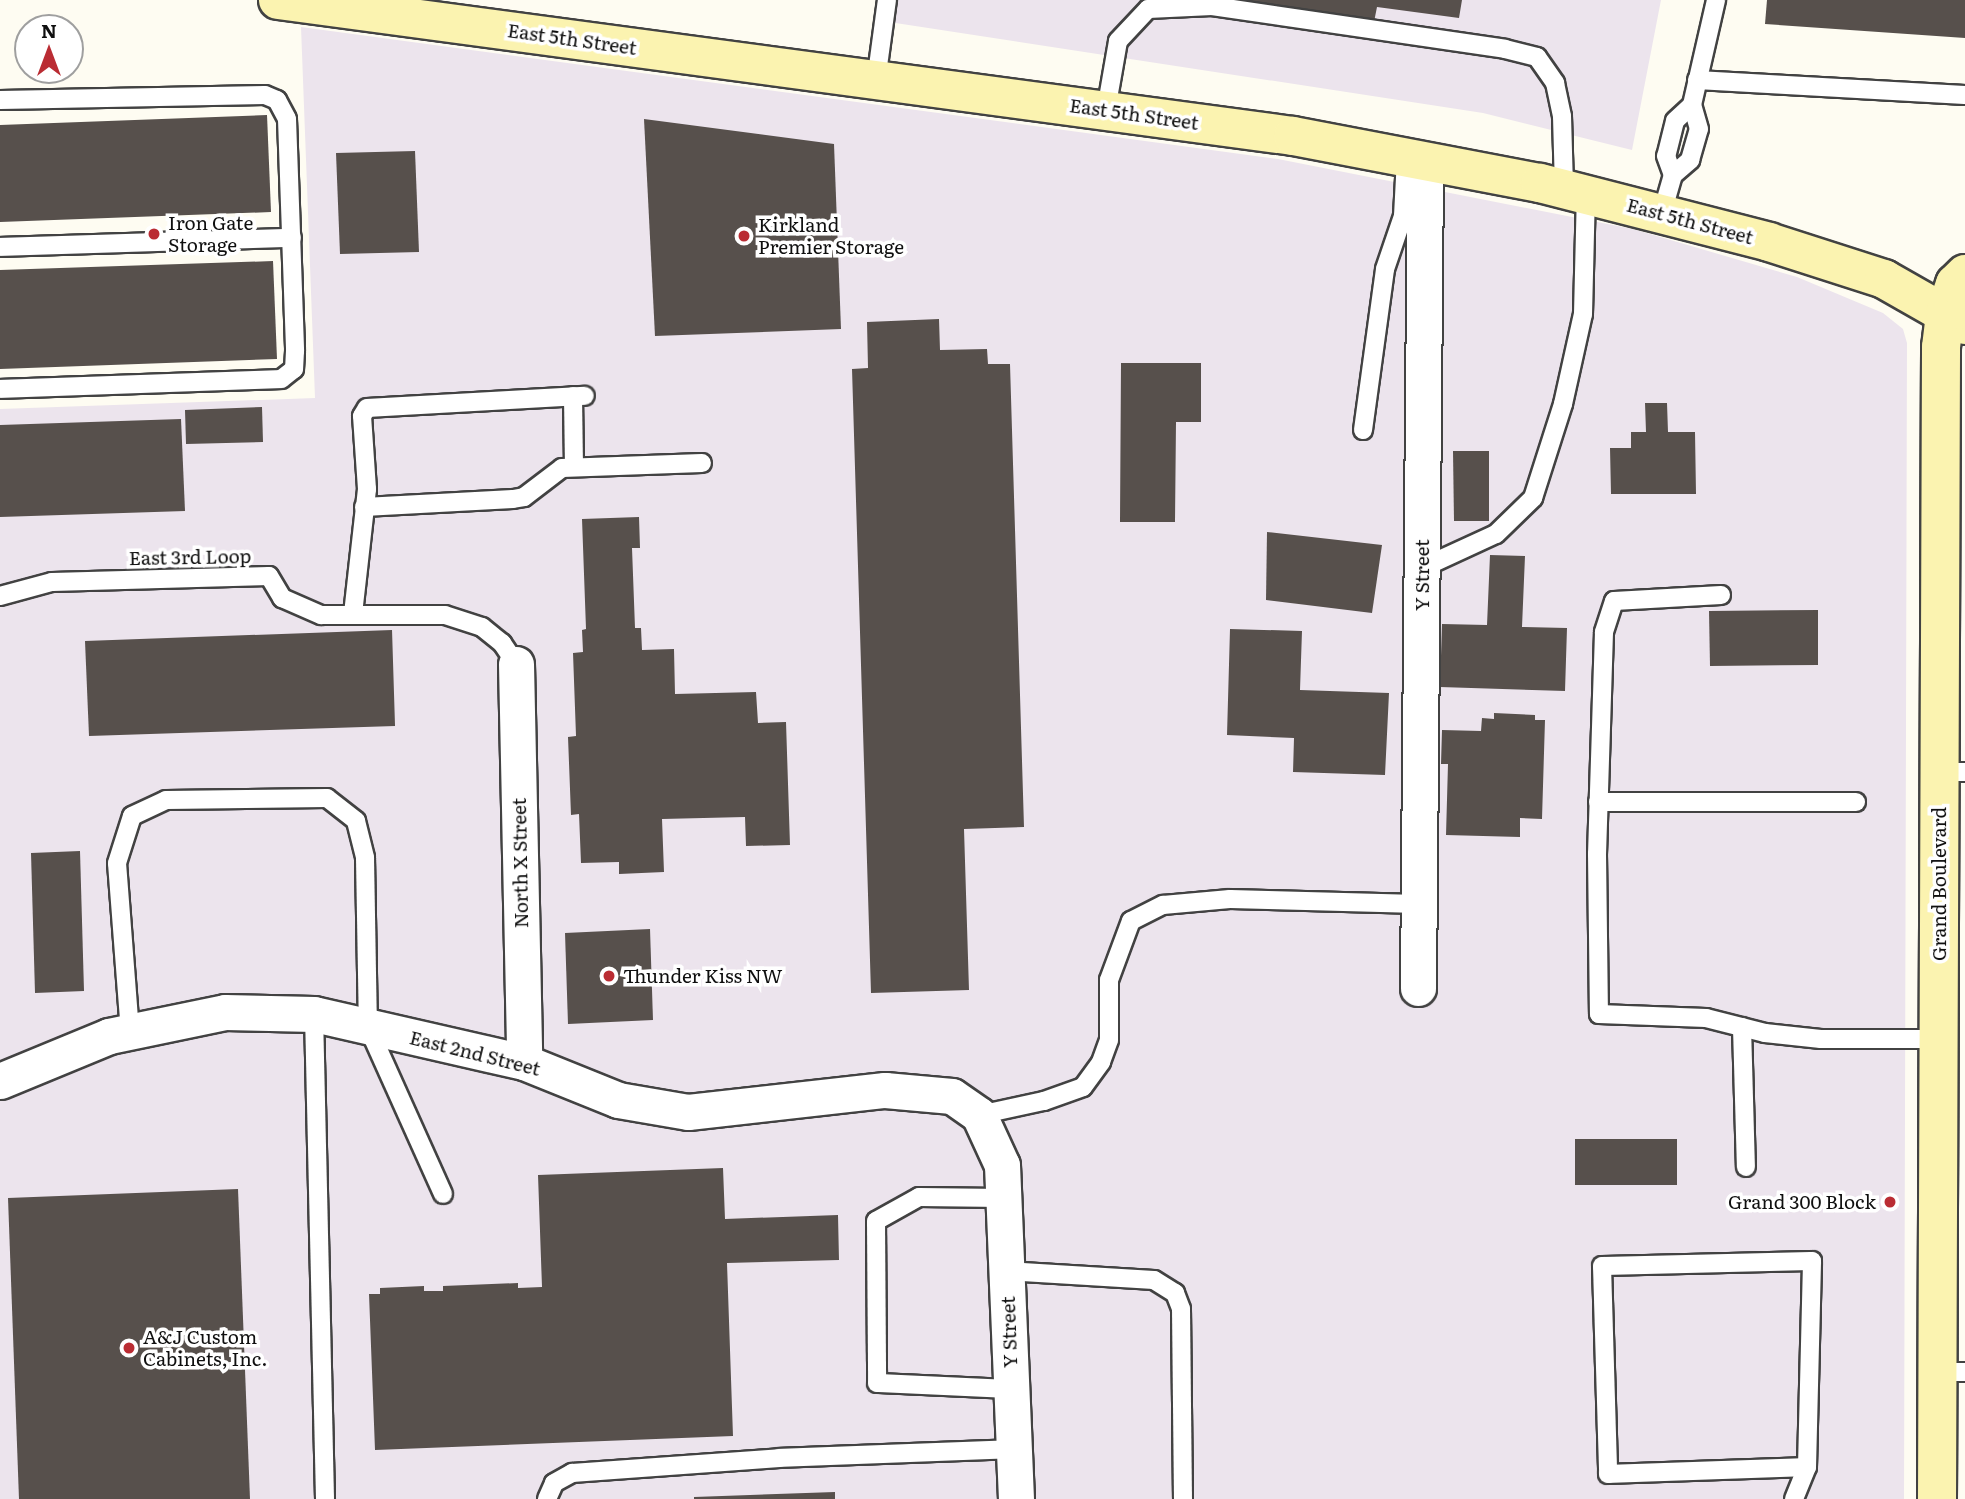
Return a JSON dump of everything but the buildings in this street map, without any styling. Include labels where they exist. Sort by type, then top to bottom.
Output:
[{"type":"street","name":"East 5th Street","points":[[278,0],[1293,136],[1575,191],[1662,214],[1884,279],[1955,319]]},
{"type":"street","name":"Y Street","points":[[1415,160],[1422,568],[1418,988]]},
{"type":"street","name":"Grand Boulevard","points":[[1937,1499],[1951,1372],[1938,1039],[1952,772],[1955,284],[1965,274]]},
{"type":"street","name":"North X Street","points":[[516,664],[524,1062]]},
{"type":"street","name":"East 2nd Street","points":[[0,1081],[130,1032],[225,1012],[314,1014],[524,1062],[618,1100],[688,1112],[886,1090],[952,1096],[979,1115]]},
{"type":"street","points":[[979,1115],[1002,1182]]},
{"type":"street","name":"Y Street","points":[[1002,1182],[1016,1499]]},
{"type":"lane","points":[[876,81],[887,0]]},
{"type":"lane","points":[[1662,214],[1673,175],[1689,160],[1699,129],[1692,105],[1716,0]]},
{"type":"lane","points":[[1106,110],[1118,41],[1148,9],[1212,6],[1505,49],[1536,57],[1555,83],[1575,191],[1583,314],[1563,404],[1533,498],[1496,534],[1422,568]]},
{"type":"lane","points":[[1697,80],[1965,96]]},
{"type":"lane","points":[[0,100],[265,95],[277,100],[287,119],[295,351],[294,369],[281,379],[0,389]]},
{"type":"lane","points":[[1673,175],[1666,156],[1675,121],[1692,105]]},
{"type":"lane","points":[[1363,430],[1385,269],[1403,216],[1415,160]]},
{"type":"lane","points":[[0,247],[292,238]]},
{"type":"lane","points":[[353,614],[363,507],[362,416],[367,408],[579,396],[574,467]]},
{"type":"lane","points":[[363,507],[524,497],[562,468],[702,463]]},
{"type":"lane","name":"East 3rd Loop","points":[[0,596],[52,582],[270,576],[282,598],[298,609],[321,615],[445,615],[482,627],[502,643],[516,664]]},
{"type":"lane","points":[[1721,595],[1614,601],[1604,632],[1598,802],[1599,1014],[1706,1018],[1742,1027],[1821,1039],[1938,1039]]},
{"type":"lane","points":[[130,1032],[117,863],[132,816],[166,800],[327,798],[356,821],[365,858],[368,1027],[443,1194]]},
{"type":"lane","points":[[1598,802],[1856,802]]},
{"type":"lane","points":[[979,1115],[1044,1101],[1083,1087],[1101,1062],[1109,1040],[1109,980],[1130,921],[1163,905],[1230,898],[1419,904]]},
{"type":"lane","points":[[314,1014],[325,1499]]},
{"type":"lane","points":[[1742,1027],[1746,1167]]},
{"type":"lane","points":[[1002,1182],[919,1197],[876,1221],[877,1383],[1011,1389]]},
{"type":"lane","points":[[1794,1499],[1807,1467],[1812,1261],[1602,1266],[1608,1474],[1807,1467]]},
{"type":"lane","points":[[1006,1271],[1154,1280],[1175,1293],[1181,1309],[1183,1499]]},
{"type":"lane","points":[[547,1499],[554,1483],[572,1473],[779,1458],[1014,1449]]},
{"type":"shaded area","points":[[891,0],[1661,0],[1632,150],[1483,113],[889,22]]},
{"type":"shaded area","points":[[301,27],[1278,159],[1633,229],[1797,277],[1883,313],[1903,329],[1907,343],[1904,1499],[0,1499],[0,409],[315,398]]},
{"type":"place","name":"Iron Gate Storage","points":[[154,234]]},
{"type":"place","name":"Kirkland Premier Storage","points":[[744,236]]},
{"type":"place","name":"Thunder Kiss NW","points":[[609,976]]},
{"type":"place","name":"Grand 300 Block","points":[[1890,1202]]},
{"type":"place","name":"A&J Custom Cabinets, Inc.","points":[[129,1348]]}]
